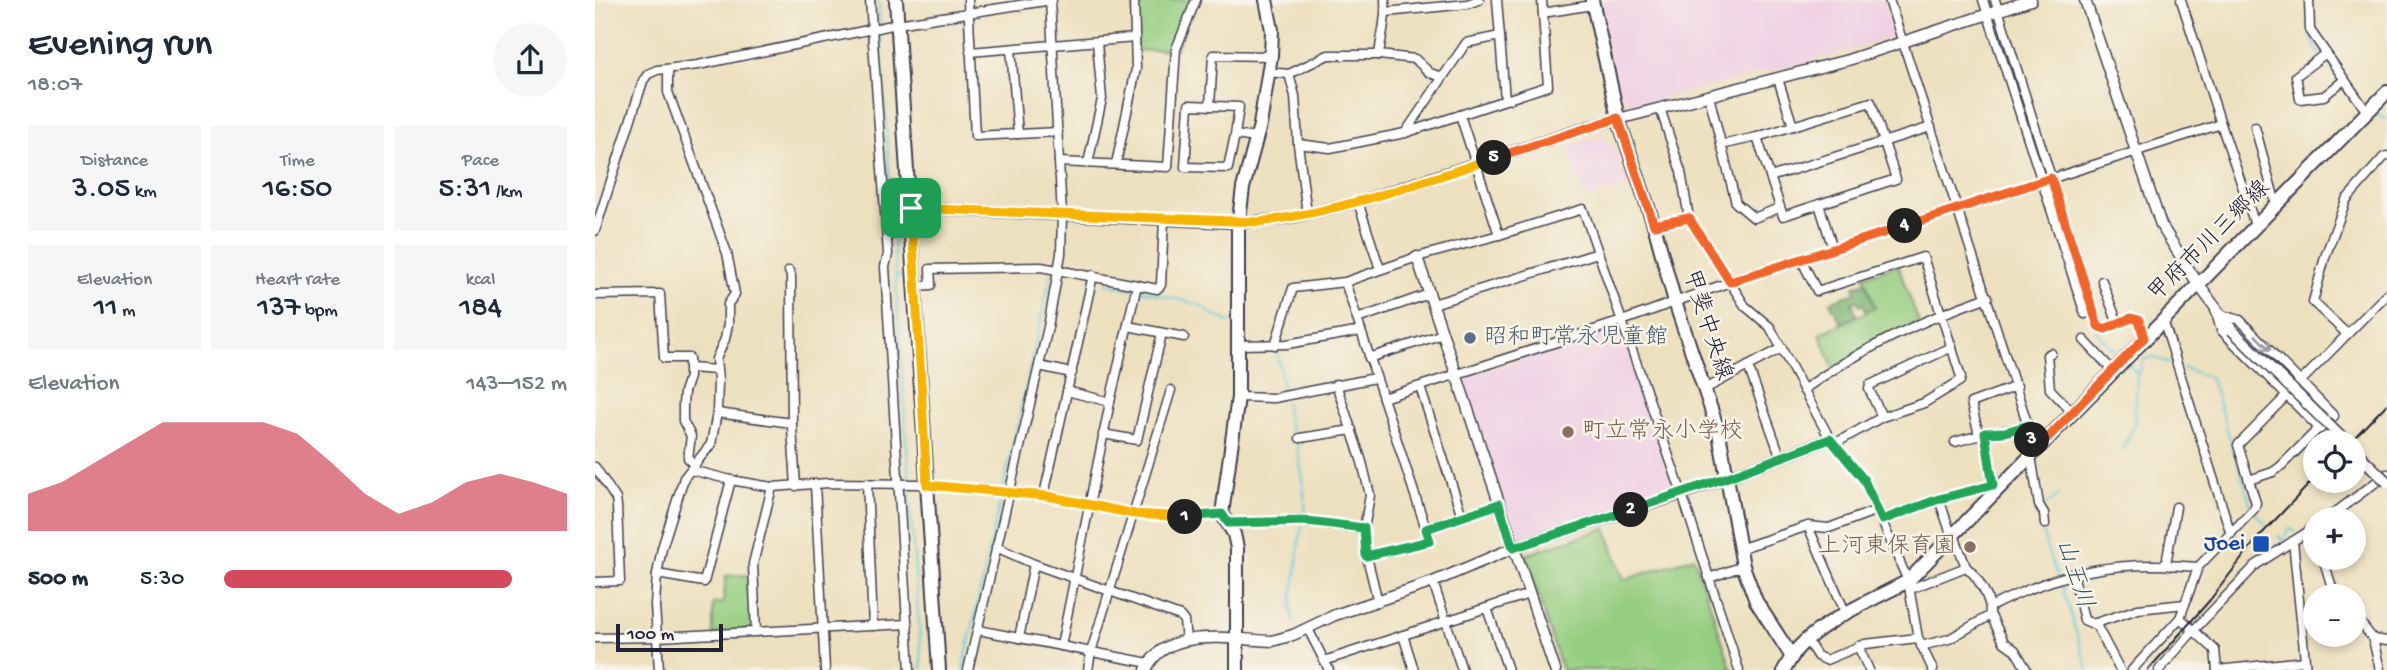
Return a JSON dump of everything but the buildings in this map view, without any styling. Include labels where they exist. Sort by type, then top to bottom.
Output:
[{"type":"main road","points":[[896,0],[891,25],[911,208],[922,484],[939,670]]},
{"type":"main road","points":[[1237,670],[1237,548],[1234,534],[1225,518],[1238,397],[1239,223],[1243,188],[1256,138],[1271,56],[1269,1]]},
{"type":"main road","name":"甲斐中央線","points":[[1592,2],[1618,118],[1719,433],[1743,566],[1756,601],[1792,657]]},
{"type":"main road","name":"甲府市川三郷線","points":[[1784,670],[1807,640],[1846,614],[1909,585],[1993,489],[2034,453],[2387,92]]},
{"type":"street","points":[[870,0],[888,254],[885,267],[910,670]]},
{"type":"street","points":[[968,0],[975,136],[1058,132]]},
{"type":"street","points":[[595,231],[643,81],[648,74],[657,70],[698,65],[891,25],[1051,0],[1062,215],[1060,269],[1039,366],[1005,492],[996,547],[968,670]]},
{"type":"street","points":[[1116,164],[1136,69],[1134,0]]},
{"type":"street","points":[[1059,162],[1167,167],[1177,49],[1196,0]]},
{"type":"street","points":[[1379,55],[1386,12],[1385,0]]},
{"type":"street","points":[[1386,12],[1467,4],[1479,0]]},
{"type":"street","points":[[1497,0],[1505,100]]},
{"type":"street","points":[[1298,145],[1330,148],[1405,133],[1548,86],[1542,0]]},
{"type":"street","points":[[1889,0],[2029,425],[2045,524]]},
{"type":"street","points":[[1983,0],[1993,13],[2098,326],[2105,329],[2131,318],[2139,320],[2144,338]]},
{"type":"street","points":[[1993,13],[1995,0]]},
{"type":"street","points":[[911,208],[1239,223],[1307,214],[1358,202],[1618,118],[1778,79],[2031,0]]},
{"type":"street","points":[[2085,0],[2161,225],[2198,284],[2232,330],[2334,430]]},
{"type":"street","points":[[2181,0],[2255,226]]},
{"type":"street","points":[[2309,0],[2310,30],[2367,112]]},
{"type":"street","points":[[1543,13],[1592,2]]},
{"type":"street","points":[[1405,133],[1466,43],[1500,36]]},
{"type":"street","points":[[971,52],[1135,38]]},
{"type":"street","points":[[1088,163],[1102,99],[1097,42]]},
{"type":"street","points":[[1011,49],[1018,134]]},
{"type":"street","points":[[2326,53],[2296,76],[2300,99],[2324,96],[2344,80]]},
{"type":"street","points":[[1210,106],[1213,55],[1271,56]]},
{"type":"street","points":[[1268,72],[1289,74],[1328,55],[1379,55],[1415,59],[1430,73],[1442,77]]},
{"type":"street","points":[[659,670],[655,605],[662,548],[684,478],[711,444],[717,413],[719,380],[716,359],[725,339],[728,304],[735,294],[727,253],[667,92],[668,69]]},
{"type":"street","points":[[1289,74],[1295,96],[1307,214]]},
{"type":"street","points":[[1778,79],[1793,126]]},
{"type":"street","points":[[1709,96],[1736,203],[1754,218],[1779,208]]},
{"type":"street","points":[[1721,145],[1757,137],[1871,102],[1896,179],[1783,216],[1757,137]]},
{"type":"street","points":[[1189,105],[1239,107],[1235,135],[1228,168],[1185,167],[1189,105]]},
{"type":"street","points":[[1660,108],[1681,173],[1689,218],[1745,306],[1770,327],[1832,442],[1864,480],[1909,585],[1920,642],[1933,670]]},
{"type":"street","points":[[1460,115],[1499,235]]},
{"type":"street","points":[[1383,398],[1622,321],[1730,282],[2221,124]]},
{"type":"street","points":[[1770,177],[1931,127]]},
{"type":"street","points":[[2255,127],[2274,197],[2279,202]]},
{"type":"street","points":[[1235,135],[1256,138]]},
{"type":"street","points":[[2347,334],[2313,302],[2325,257],[2346,200],[2383,157],[2387,156]]},
{"type":"street","points":[[2047,180],[2085,314]]},
{"type":"street","points":[[1358,202],[1380,269]]},
{"type":"street","points":[[1819,204],[1833,249]]},
{"type":"street","points":[[1275,345],[1293,288],[1345,282],[1417,257],[1583,209],[1682,494],[1739,670]]},
{"type":"street","points":[[1654,225],[1689,218]]},
{"type":"street","points":[[915,286],[931,285],[930,269],[1029,266],[1094,275],[1157,289],[1161,285],[1164,220]]},
{"type":"street","points":[[1357,319],[1598,253]]},
{"type":"street","points":[[1417,257],[1555,670]]},
{"type":"street","points":[[978,630],[1091,652],[1147,667],[1164,647],[1186,639],[1280,640],[1335,615],[1433,582],[1513,548],[1832,442],[1882,417],[1924,403],[1960,381],[1961,377],[1923,257],[1817,291],[1801,259]]},
{"type":"street","points":[[789,271],[796,486]]},
{"type":"street","points":[[1044,495],[1094,275]]},
{"type":"street","points":[[2102,281],[2118,324]]},
{"type":"street","points":[[1345,282],[1430,541],[1366,556]]},
{"type":"street","points":[[1061,646],[1103,434],[1137,285]]},
{"type":"street","points":[[595,295],[660,294],[664,358],[689,358],[683,421],[691,436],[688,458],[693,468],[731,480],[772,486],[922,484],[1044,495],[1134,514],[1307,521],[1364,528]]},
{"type":"street","points":[[2132,670],[2180,618],[2198,567],[2254,509],[2256,503],[2238,445],[2387,294]]},
{"type":"street","points":[[1803,390],[1860,352],[1941,313],[1988,297]]},
{"type":"street","points":[[2217,310],[2240,320],[2334,416],[2280,467],[2249,480]]},
{"type":"street","points":[[2217,310],[2221,330],[2319,428]]},
{"type":"street","points":[[2163,320],[2231,534]]},
{"type":"street","points":[[1128,326],[1184,337]]},
{"type":"street","points":[[1238,345],[1275,345],[1360,331]]},
{"type":"street","points":[[1103,434],[1137,440],[1162,333]]},
{"type":"street","points":[[1370,358],[1443,334]]},
{"type":"street","points":[[2084,340],[2113,371]]},
{"type":"street","points":[[1882,417],[1869,389],[1870,385],[1952,347]]},
{"type":"street","points":[[1705,389],[1782,348]]},
{"type":"street","points":[[2051,353],[2047,355],[2050,389],[2073,413]]},
{"type":"street","points":[[1039,366],[1072,373]]},
{"type":"street","points":[[1748,366],[1781,458]]},
{"type":"street","points":[[690,368],[716,370]]},
{"type":"street","points":[[1238,397],[1274,398],[1375,378]]},
{"type":"street","points":[[1336,384],[1370,495],[1364,528],[1366,556],[1378,602]]},
{"type":"street","points":[[1882,520],[1939,499],[1993,489],[1982,434],[1971,403],[2017,386]]},
{"type":"street","points":[[1420,387],[1462,516]]},
{"type":"street","points":[[1087,670],[1171,390]]},
{"type":"street","points":[[1067,391],[1110,402]]},
{"type":"street","points":[[717,413],[792,423]]},
{"type":"street","points":[[1955,442],[2029,425]]},
{"type":"street","points":[[1300,438],[1352,430]]},
{"type":"street","points":[[2366,462],[2387,482]]},
{"type":"street","points":[[595,467],[617,506],[619,581],[595,582]]},
{"type":"street","points":[[2343,507],[2387,474]]},
{"type":"street","points":[[657,574],[704,582],[731,480]]},
{"type":"street","points":[[867,483],[873,626]]},
{"type":"street","points":[[815,485],[825,670]]},
{"type":"street","points":[[756,632],[753,564],[772,486]]},
{"type":"street","points":[[1939,499],[1966,567],[1975,575],[2004,642],[2015,650],[2027,670]]},
{"type":"street","points":[[1426,529],[1499,504]]},
{"type":"street","points":[[2166,564],[2176,507]]},
{"type":"street","points":[[1739,549],[1808,526],[1829,528],[1877,510]]},
{"type":"street","points":[[1808,526],[1846,614]]},
{"type":"street","points":[[2159,670],[2256,565],[2303,536]]},
{"type":"street","points":[[2180,618],[2215,650],[2217,670],[2306,666],[2293,541]]},
{"type":"street","points":[[996,547],[1034,564],[1180,616],[1184,621],[1186,639]]},
{"type":"street","points":[[1020,638],[1034,564]]},
{"type":"street","points":[[1807,640],[1822,660],[1858,646],[1949,639],[1990,611],[2059,577],[2109,567],[2166,564],[2198,567]]},
{"type":"street","points":[[1709,578],[1743,566]]},
{"type":"street","points":[[1909,585],[1966,567]]},
{"type":"street","points":[[2073,573],[2084,620],[2095,623],[2138,609],[2185,604]]},
{"type":"street","points":[[1433,582],[1462,670]]},
{"type":"street","points":[[1324,661],[1529,594]]},
{"type":"street","points":[[1487,608],[1508,670]]},
{"type":"street","points":[[2095,623],[2120,670]]},
{"type":"street","points":[[595,638],[908,624]]},
{"type":"street","points":[[1308,629],[1329,670]]},
{"type":"street","points":[[2366,630],[2373,639],[2380,670]]},
{"type":"street","points":[[1403,635],[1414,670]]},
{"type":"street","points":[[2373,639],[2387,641]]},
{"type":"street","points":[[1858,646],[1869,670]]},
{"type":"street","points":[[1792,657],[1797,670]]},
{"type":"shaded area","points":[[1599,0],[1883,0],[1892,30],[1890,37],[1849,51],[1646,103],[1633,103],[1624,97],[1616,83]]},
{"type":"shaded area","points":[[1593,138],[1606,139],[1615,147],[1629,186],[1586,198],[1568,146]]},
{"type":"shaded area","name":"町立常永小学校","points":[[1620,326],[1672,486],[1670,492],[1522,539],[1516,536],[1464,378]]},
{"type":"green space","points":[[1134,0],[1196,0],[1176,49],[1136,51]]},
{"type":"green space","points":[[1898,265],[1919,323],[1833,368],[1820,334],[1875,308],[1864,276]]},
{"type":"green space","points":[[1866,282],[1875,308],[1866,311],[1863,304],[1860,306],[1858,301],[1852,302],[1857,316],[1841,323],[1830,302],[1856,292],[1854,286]]},
{"type":"green space","points":[[1606,528],[1624,580],[1694,557],[1732,670],[1562,670],[1525,555]]},
{"type":"green space","points":[[751,575],[756,632],[713,634],[713,604],[723,603],[726,576]]},
{"type":"waterway","points":[[878,0],[880,23]]},
{"type":"waterway","points":[[1990,0],[1992,6]]},
{"type":"waterway","points":[[1995,19],[2046,174]]},
{"type":"waterway","points":[[880,32],[909,481]]},
{"type":"waterway","points":[[2309,35],[2320,55]]},
{"type":"waterway","points":[[2323,59],[2339,79]]},
{"type":"waterway","points":[[2374,115],[2387,119]]},
{"type":"waterway","points":[[2049,185],[2060,218]]},
{"type":"waterway","points":[[1003,488],[1051,274]]},
{"type":"waterway","points":[[897,276],[908,275]]},
{"type":"waterway","points":[[1105,283],[1132,289]]},
{"type":"waterway","points":[[1141,290],[1200,305],[1231,323]]},
{"type":"waterway","points":[[2096,329],[2121,356]]},
{"type":"waterway","points":[[1245,353],[1272,351],[1278,354],[1283,390]]},
{"type":"waterway","name":"山王川","points":[[2121,451],[2134,427],[2137,377],[2144,359],[2153,357],[2171,364]]},
{"type":"waterway","points":[[2128,364],[2137,373]]},
{"type":"waterway","points":[[2183,368],[2211,378],[2251,506]]},
{"type":"waterway","points":[[1285,401],[1289,426],[1296,441],[1306,515]]},
{"type":"waterway","points":[[2352,507],[2383,484]]},
{"type":"waterway","points":[[909,487],[922,670]]},
{"type":"waterway","name":"山王川","points":[[2043,507],[2059,495]]},
{"type":"waterway","points":[[963,670],[1001,497]]},
{"type":"waterway","points":[[2256,514],[2265,523]]},
{"type":"waterway","points":[[1294,623],[1292,602],[1303,525]]},
{"type":"waterway","name":"山王川","points":[[2042,525],[2057,576]]},
{"type":"waterway","points":[[2278,536],[2283,541],[2290,529],[2296,532]]},
{"type":"waterway","name":"山王川","points":[[2060,581],[2088,670]]},
{"type":"waterway","points":[[1307,638],[1324,670]]},
{"type":"railway","points":[[2362,430],[2387,404]]},
{"type":"railway","points":[[2148,670],[2210,600],[2256,540],[2303,491]]},
{"type":"place","name":"昭和町常永児童館","points":[[1470,338]]},
{"type":"place","name":"町立常永小学校","points":[[1568,432]]},
{"type":"place","name":"Joei","points":[[2261,544]]},
{"type":"place","name":"上河東保育園","points":[[1970,547]]},
{"type":"route","points":[[1618,118],[1654,225],[1689,218],[1730,282],[2051,178],[2098,326],[2105,329],[2131,318],[2139,320],[2144,338],[2036,450],[2029,425],[2005,432],[1985,433],[1993,485],[1939,499],[1882,520],[1864,480],[1830,439],[1682,494],[1513,548],[1499,504],[1426,529],[1430,541],[1366,556],[1364,528],[1307,521],[1228,523],[1222,514],[1180,517],[1134,514],[1047,496],[927,485],[911,208],[1239,223],[1290,218],[1358,202],[1618,118]]}]
